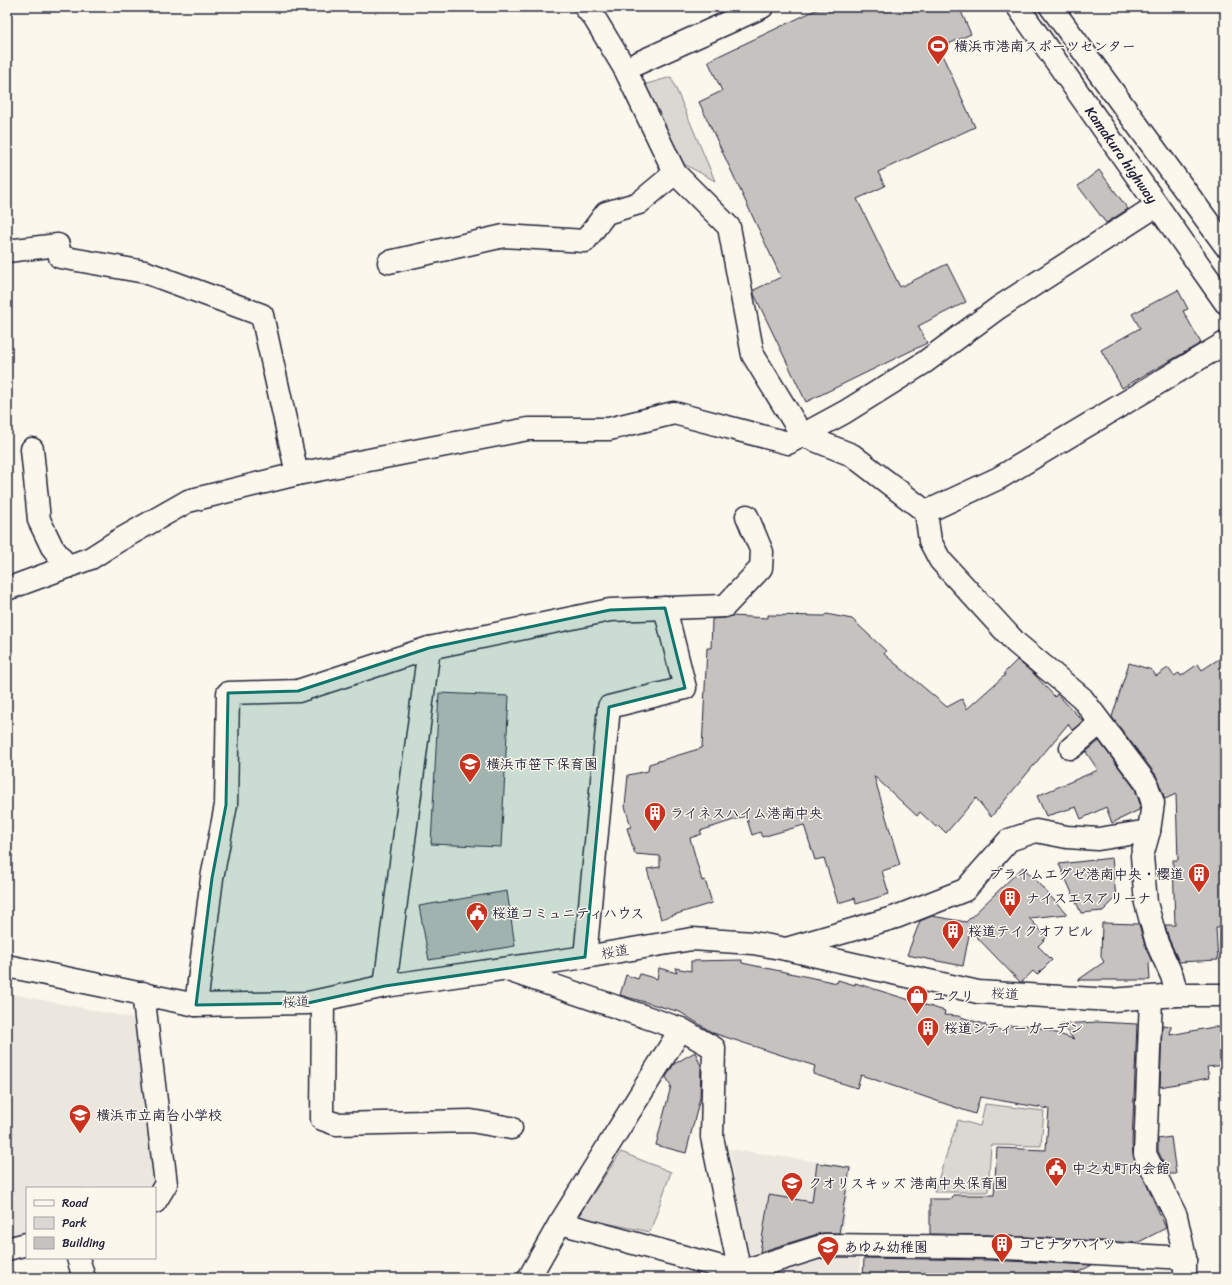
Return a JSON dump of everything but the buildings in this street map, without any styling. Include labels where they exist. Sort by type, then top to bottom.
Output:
[{"type":"street","points":[[585,7],[595,19],[625,69],[675,174],[730,227],[753,355],[802,435],[852,455],[926,512],[930,541],[940,560],[1016,643],[1082,698],[1146,782],[1153,803],[1149,831],[1142,856],[1146,903],[1157,943],[1172,976],[1177,995]]},
{"type":"street","points":[[625,69],[762,7]]},
{"type":"street","name":"Kamakura highway","points":[[1018,7],[1156,206],[1225,302]]},
{"type":"street","points":[[1051,7],[1225,245]]},
{"type":"street","points":[[389,262],[504,236],[585,241],[606,214],[639,203],[675,174]]},
{"type":"street","points":[[7,590],[91,558],[188,501],[297,474],[528,429],[609,429],[674,413],[788,443],[844,412],[925,362],[998,308],[1156,206]]},
{"type":"street","points":[[7,251],[58,246],[60,257],[145,272],[262,315],[297,474]]},
{"type":"street","points":[[926,512],[999,478],[1225,343]]},
{"type":"street","points":[[32,448],[40,520],[52,547],[68,567]]},
{"type":"street","points":[[196,1005],[212,878],[226,805],[228,693],[298,691],[429,648],[610,610],[725,606],[761,568],[762,552],[747,516]]},
{"type":"street","points":[[585,957],[609,707],[685,688],[666,608]]},
{"type":"street","points":[[384,986],[429,648]]},
{"type":"street","points":[[1071,748],[1100,723]]},
{"type":"street","points":[[786,948],[896,917],[965,890],[1009,840],[1036,831],[1067,837],[1098,839],[1149,831]]},
{"type":"street","name":"桜道","points":[[7,966],[196,1005],[308,1003],[384,986],[585,957],[692,939],[753,942],[786,948],[978,992],[1111,1000],[1177,995],[1225,995]]},
{"type":"street","points":[[505,969],[681,1029],[714,1048],[712,1137],[740,1275]]},
{"type":"street","points":[[143,993],[166,1184],[156,1200]]},
{"type":"street","points":[[560,1223],[740,1275],[825,1244],[987,1247],[1185,1268],[1176,1216],[1145,1154],[1151,998]]},
{"type":"street","points":[[323,1000],[322,1119],[336,1124],[471,1121],[511,1128]]},
{"type":"street","points":[[529,1278],[560,1223],[681,1029]]},
{"type":"street","points":[[7,1249],[26,1244]]},
{"type":"street","points":[[78,1259],[84,1278]]},
{"type":"highlighted area","points":[[665,608],[685,688],[609,707],[585,957],[385,986],[308,1003],[196,1005],[212,878],[226,805],[228,693],[298,691],[429,648],[610,610]]},
{"type":"shaded area","name":"横浜市立南台小学校","points":[[7,993],[133,1018],[149,1095],[157,1175],[151,1187],[26,1187],[26,1234],[7,1241]]},
{"type":"shaded area","name":"クオリスキッズ 港南中央保育園","points":[[729,1149],[852,1167],[841,1240],[748,1258]]},
{"type":"shaded area","name":"あゆみ幼稚園","points":[[860,1255],[860,1278],[760,1278],[831,1256]]},
{"type":"green space","points":[[671,77],[715,181],[684,164],[640,86]]},
{"type":"green space","points":[[985,1104],[1044,1111],[1041,1146],[991,1145],[988,1192],[934,1192],[958,1120],[980,1126]]},
{"type":"green space","points":[[621,1152],[671,1172],[650,1232],[581,1218],[579,1214]]},
{"type":"place","name":"横浜市港南スポーツセンター","points":[[938,66]]},
{"type":"place","name":"横浜市笹下保育園","points":[[470,784]]},
{"type":"place","name":"ライネスハイム港南中央","points":[[655,832]]},
{"type":"place","name":"プライムエグゼ港南中央・櫻道","points":[[1199,894]]},
{"type":"place","name":"ナイスエスアリーナ","points":[[1010,918]]},
{"type":"place","name":"桜道コミュニティハウス","points":[[477,932]]},
{"type":"place","name":"桜道テイクオフビル","points":[[953,950]]},
{"type":"place","name":"ユクリ","points":[[917,1016]]},
{"type":"place","name":"桜道シティーガーデン","points":[[928,1048]]},
{"type":"place","name":"横浜市立南台小学校","points":[[80,1134]]},
{"type":"place","name":"中之丸町内会館","points":[[1056,1188]]},
{"type":"place","name":"クオリスキッズ 港南中央保育園","points":[[792,1202]]},
{"type":"place","name":"コヒナタハイツ","points":[[1002,1264]]},
{"type":"place","name":"あゆみ幼稚園","points":[[828,1266]]}]
